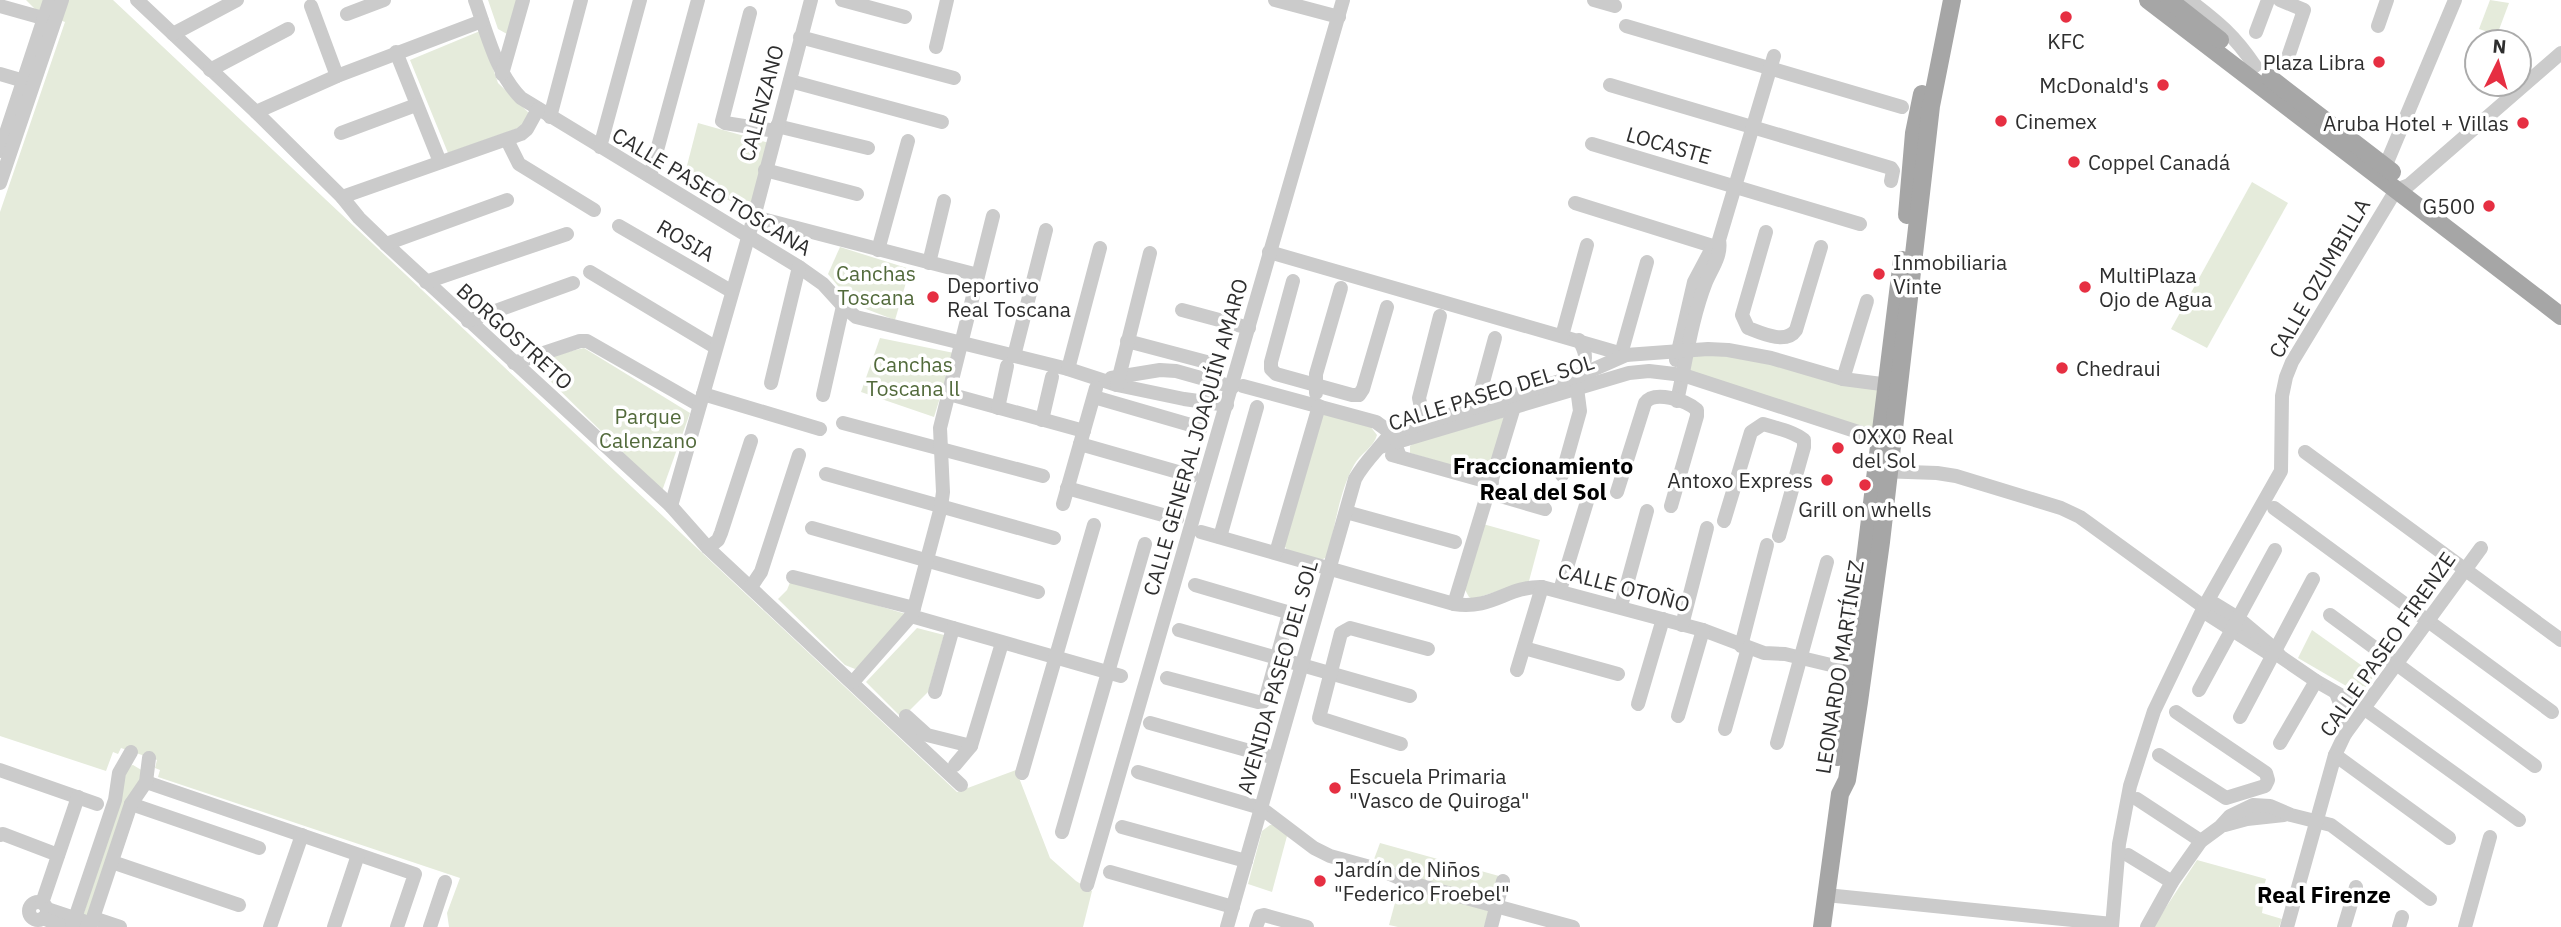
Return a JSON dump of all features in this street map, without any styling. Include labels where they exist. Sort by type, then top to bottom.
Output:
[{"type":"main road","name":"LEONARDO MARTÍNEZ","points":[[1935,50],[1934,25],[1940,0]]},
{"type":"main road","name":"LEONARDO MARTÍNEZ","points":[[1822,927],[1840,794],[1835,780],[1893,386],[1910,235],[1914,133],[1935,50],[1952,0]]},
{"type":"main road","points":[[2148,0],[2561,303]]},
{"type":"main road","points":[[2169,0],[2385,167],[2402,187],[2561,316]]},
{"type":"street","points":[[0,183],[49,20],[50,0]]},
{"type":"street","points":[[1,143],[49,20],[62,0]]},
{"type":"street","name":"BORGOSTRETO","points":[[137,0],[256,112],[386,244],[671,506],[708,548],[961,785]]},
{"type":"street","points":[[173,34],[237,0]]},
{"type":"street","points":[[347,14],[384,0]]},
{"type":"street","name":"CALLE PASEO TOSCANA","points":[[475,0],[502,74],[511,88],[544,113],[799,267],[823,284],[856,317],[962,343],[1011,361],[1068,369],[1106,385],[1160,370],[1176,371],[1312,404],[1376,422],[1395,445],[1489,488],[1545,509]]},
{"type":"street","points":[[502,74],[523,0]]},
{"type":"street","points":[[342,197],[507,140],[527,129],[544,113],[582,0]]},
{"type":"street","points":[[600,147],[640,0]]},
{"type":"street","points":[[650,176],[698,0]]},
{"type":"street","name":"CALENZANO","points":[[671,506],[754,217],[811,0]]},
{"type":"street","points":[[842,0],[905,17]]},
{"type":"street","points":[[936,47],[947,0]]},
{"type":"street","points":[[1275,0],[1339,17]]},
{"type":"street","name":"CALLE GENERAL JOAQUÍN AMARO","points":[[1087,886],[1227,405],[1238,386],[1249,328],[1269,252],[1343,0]]},
{"type":"street","points":[[1594,0],[1615,6]]},
{"type":"street","points":[[2189,0],[2225,27],[2255,66]]},
{"type":"street","points":[[2256,32],[2268,0]]},
{"type":"street","points":[[2280,0],[2304,10],[2288,57]]},
{"type":"street","points":[[2378,26],[2387,0]]},
{"type":"street","points":[[2385,167],[2455,0]]},
{"type":"street","points":[[0,6],[49,20]]},
{"type":"street","points":[[311,6],[337,76]]},
{"type":"street","points":[[750,13],[722,121],[776,128],[868,148]]},
{"type":"street","points":[[1626,26],[1772,62],[1902,107]]},
{"type":"street","points":[[256,112],[396,52],[485,27],[504,38],[513,37]]},
{"type":"street","points":[[210,70],[288,29]]},
{"type":"street","points":[[800,37],[954,78]]},
{"type":"street","points":[[396,52],[440,162]]},
{"type":"street","name":"CALLE OZUMBILLA","points":[[2112,925],[2119,844],[2130,786],[2154,711],[2204,607],[2281,471],[2282,396],[2292,362],[2402,187],[2561,53]]},
{"type":"street","points":[[1673,400],[1682,351],[1718,245],[1772,62]]},
{"type":"street","points":[[0,74],[24,81]]},
{"type":"street","points":[[790,81],[942,122]]},
{"type":"street","points":[[1610,85],[1891,168],[1894,171],[1891,181]]},
{"type":"street","points":[[341,133],[416,105]]},
{"type":"street","points":[[507,140],[519,164],[594,210]]},
{"type":"street","points":[[878,250],[908,141]]},
{"type":"street","name":"LOCASTE","points":[[1592,144],[1860,224]]},
{"type":"street","points":[[765,170],[857,194]]},
{"type":"street","points":[[386,244],[508,200]]},
{"type":"street","points":[[929,263],[944,201]]},
{"type":"street","points":[[1575,203],[1718,245]]},
{"type":"street","points":[[853,682],[913,612],[941,507],[943,492],[940,428],[993,216]]},
{"type":"street","points":[[754,217],[978,275]]},
{"type":"street","name":"ROSIA","points":[[619,226],[731,291]]},
{"type":"street","points":[[998,408],[1046,230]]},
{"type":"street","points":[[1766,232],[1742,315],[1748,328],[1765,334],[1784,337],[1792,335],[1796,330],[1821,247]]},
{"type":"street","points":[[426,282],[567,234]]},
{"type":"street","points":[[1562,337],[1587,245]]},
{"type":"street","points":[[1068,369],[1100,248]]},
{"type":"street","points":[[1269,252],[1624,355],[1647,262]]},
{"type":"street","points":[[1063,504],[1082,438],[1127,341],[1150,253]]},
{"type":"street","points":[[771,383],[799,267]]},
{"type":"street","points":[[590,272],[715,347]]},
{"type":"street","points":[[1293,281],[1270,362],[1271,369],[1276,374],[1314,381],[1352,396],[1359,395],[1363,389],[1387,307]]},
{"type":"street","points":[[468,321],[573,282]]},
{"type":"street","points":[[1276,553],[1312,404],[1314,381],[1341,289]]},
{"type":"street","points":[[823,395],[843,306]]},
{"type":"street","points":[[1843,379],[1869,309]]},
{"type":"street","points":[[1182,310],[1249,328]]},
{"type":"street","points":[[1424,421],[1419,398],[1440,316]]},
{"type":"street","points":[[1759,356],[1765,334]]},
{"type":"street","points":[[1480,405],[1480,393],[1495,338]]},
{"type":"street","points":[[1562,475],[1580,411],[1587,357],[1579,340]]},
{"type":"street","points":[[514,363],[587,341],[701,400],[820,429]]},
{"type":"street","points":[[1127,341],[1218,365]]},
{"type":"street","name":"CALLE PASEO DEL SOL","points":[[1378,449],[1582,383],[1624,355],[1728,350],[1843,379],[1893,386]]},
{"type":"street","name":"CALLE PASEO DEL SOL","points":[[1395,445],[1424,421],[1480,405],[1649,371],[1679,374],[1886,441]]},
{"type":"street","points":[[1184,399],[1190,376]]},
{"type":"street","points":[[1042,420],[1052,377]]},
{"type":"street","points":[[1106,385],[1227,405]]},
{"type":"street","points":[[1106,385],[1201,428]]},
{"type":"street","points":[[949,394],[1042,420],[1082,438],[1192,476]]},
{"type":"street","points":[[1617,492],[1644,403],[1648,398],[1656,396],[1673,400],[1691,405],[1697,410],[1698,416],[1671,506]]},
{"type":"street","points":[[1220,537],[1257,407]]},
{"type":"street","points":[[1454,604],[1514,407]]},
{"type":"street","points":[[1780,429],[1786,409]]},
{"type":"street","points":[[843,423],[1043,476]]},
{"type":"street","points":[[1724,521],[1751,432],[1756,426],[1763,424],[1800,436],[1804,440],[1804,447],[1773,540],[1725,729]]},
{"type":"street","points":[[708,548],[718,540],[721,533],[751,441]]},
{"type":"street","name":"AVENIDA PASEO DEL SOL","points":[[1227,927],[1355,479],[1364,461],[1378,449]]},
{"type":"street","points":[[2305,452],[2561,639]]},
{"type":"street","points":[[751,587],[761,572],[799,455]]},
{"type":"street","points":[[1882,471],[1956,476],[2061,508],[2080,517],[2204,607],[2215,604],[2233,627],[2365,709],[2519,820]]},
{"type":"street","points":[[826,474],[1054,538]]},
{"type":"street","points":[[1067,488],[1177,519]]},
{"type":"street","points":[[1560,590],[1588,495]]},
{"type":"street","points":[[2274,508],[2552,712]]},
{"type":"street","points":[[1621,607],[1647,511]]},
{"type":"street","points":[[1346,512],[1455,542]]},
{"type":"street","points":[[1022,772],[1094,525]]},
{"type":"street","points":[[813,528],[1038,592]]},
{"type":"street","points":[[1682,625],[1707,528]]},
{"type":"street","name":"CALLE OTOÑO","points":[[1201,531],[1454,604],[1486,604],[1518,590],[1542,587],[1560,590],[1703,630],[1745,647],[1853,671]]},
{"type":"street","points":[[1062,832],[1114,674],[1145,544]]},
{"type":"street","name":"CALLE PASEO FIRENZE","points":[[2287,927],[2335,755],[2345,734],[2481,548]]},
{"type":"street","points":[[2199,690],[2275,550]]},
{"type":"street","points":[[1777,743],[1827,562]]},
{"type":"street","points":[[793,577],[913,612],[1002,643],[1114,674]]},
{"type":"street","points":[[2239,717],[2277,654],[2313,579]]},
{"type":"street","points":[[1167,678],[1263,702],[1277,658],[1287,612],[1195,584]]},
{"type":"street","points":[[1517,670],[1542,587]]},
{"type":"street","points":[[2330,615],[2535,766]]},
{"type":"street","points":[[1638,704],[1663,619]]},
{"type":"street","points":[[935,692],[953,628]]},
{"type":"street","points":[[1401,744],[1319,718],[1330,673],[1344,629],[1350,628],[1428,649]]},
{"type":"street","points":[[1180,630],[1410,696]]},
{"type":"street","points":[[1678,716],[1703,630]]},
{"type":"street","points":[[955,765],[971,746],[1002,643]]},
{"type":"street","points":[[1524,648],[1618,674]]},
{"type":"street","points":[[2280,743],[2316,681]]},
{"type":"street","points":[[2336,693],[2346,716],[2345,734]]},
{"type":"street","points":[[2159,755],[2226,798],[2265,786],[2268,780],[2266,773],[2176,712]]},
{"type":"street","points":[[906,716],[926,735],[971,746]]},
{"type":"street","points":[[1150,723],[1275,758]]},
{"type":"street","points":[[70,924],[116,800],[119,773],[130,755],[149,762],[146,782],[131,804],[91,923]]},
{"type":"street","points":[[2335,755],[2449,838]]},
{"type":"street","points":[[0,771],[97,804]]},
{"type":"street","points":[[1138,772],[1261,808],[1314,848],[1331,856],[1550,924],[1573,927]]},
{"type":"street","points":[[146,782],[415,874],[397,927]]},
{"type":"street","points":[[2248,810],[2250,790]]},
{"type":"street","points":[[78,797],[39,915],[70,924],[91,923],[120,927]]},
{"type":"street","points":[[2137,799],[2201,841]]},
{"type":"street","points":[[131,804],[259,848]]},
{"type":"street","points":[[2147,927],[2172,882],[2201,841],[2248,810],[2270,806],[2291,815],[2331,825],[2430,899]]},
{"type":"street","points":[[1122,827],[1246,861]]},
{"type":"street","points":[[0,835],[58,855]]},
{"type":"street","points":[[270,927],[302,835]]},
{"type":"street","points":[[2465,927],[2490,838]]},
{"type":"street","points":[[334,927],[358,855]]},
{"type":"street","points":[[2128,855],[2172,882]]},
{"type":"street","points":[[112,862],[239,905]]},
{"type":"street","points":[[1110,872],[1233,906]]},
{"type":"street","points":[[1491,927],[1503,881]]},
{"type":"street","points":[[434,925],[445,882]]},
{"type":"street","points":[[2344,927],[2356,887]]},
{"type":"street","points":[[1826,895],[2112,925]]},
{"type":"street","points":[[1256,927],[1260,916],[1264,915],[1307,927]]},
{"type":"green space","points":[[26,0],[113,0],[957,792],[1016,770],[1050,858],[1092,891],[1083,927],[449,927],[447,913],[460,878],[158,777],[160,770],[155,768],[157,760],[121,748],[118,754],[113,752],[106,771],[0,736],[0,212],[65,22],[38,12]]},
{"type":"green space","points":[[488,0],[520,0],[507,34],[498,29]]},
{"type":"green space","points":[[2490,0],[2509,3],[2500,28],[2479,28]]},
{"type":"green space","points":[[480,31],[498,83],[529,113],[521,127],[448,153],[410,60]]},
{"type":"green space","points":[[698,123],[769,143],[752,210],[683,181]]},
{"type":"green space","points":[[2252,182],[2288,203],[2207,348],[2171,329]]},
{"type":"green space","name":"Canchas Toscana","points":[[840,247],[910,269],[895,320],[853,304],[828,274]]},
{"type":"green space","name":"Canchas Toscana ll","points":[[880,338],[954,353],[934,417],[861,392]]},
{"type":"green space","name":"Parque Calenzano","points":[[584,348],[690,413],[662,491],[537,368],[550,356]]},
{"type":"green space","points":[[1695,354],[1748,358],[1876,388],[1879,393],[1874,429],[1869,431],[1688,371],[1689,359]]},
{"type":"green space","points":[[1323,413],[1370,426],[1377,435],[1349,476],[1327,557],[1321,560],[1287,550],[1284,545]]},
{"type":"green space","points":[[1505,417],[1488,476],[1410,453],[1410,446],[1414,443]]},
{"type":"green space","points":[[1483,524],[1540,540],[1529,581],[1473,599],[1464,588]]},
{"type":"green space","points":[[791,580],[906,614],[862,665],[855,669],[845,665],[778,599],[787,590]]},
{"type":"green space","points":[[917,628],[944,635],[928,692],[902,718],[866,682]]},
{"type":"green space","points":[[2312,630],[2375,675],[2360,694],[2298,658]]},
{"type":"green space","points":[[133,765],[143,771],[87,917],[83,916],[128,766]]},
{"type":"green space","points":[[1270,825],[1276,825],[1287,836],[1272,892],[1248,884],[1262,831]]},
{"type":"green space","points":[[1380,843],[1499,876],[1493,899],[1414,878],[1373,862]]},
{"type":"green space","points":[[2197,860],[2266,879],[2259,904],[2263,906],[2262,913],[2282,919],[2279,927],[2153,927]]},
{"type":"green space","points":[[1400,884],[1489,911],[1484,927],[1389,925]]},
{"type":"place","name":"KFC","points":[[2066,17]]},
{"type":"place","name":"Plaza Libra","points":[[2379,62]]},
{"type":"place","name":"McDonald's","points":[[2163,85]]},
{"type":"place","name":"Cinemex","points":[[2001,121]]},
{"type":"place","name":"Aruba Hotel + Villas","points":[[2523,123]]},
{"type":"place","name":"Coppel Canadá","points":[[2074,162]]},
{"type":"place","name":"G500","points":[[2489,206]]},
{"type":"place","name":"Inmobiliaria Vinte","points":[[1879,274]]},
{"type":"place","name":"MultiPlaza Ojo de Agua","points":[[2085,287]]},
{"type":"place","name":"Deportivo Real Toscana","points":[[933,297]]},
{"type":"place","name":"Chedraui","points":[[2062,368]]},
{"type":"place","name":"OXXO Real del Sol","points":[[1838,448]]},
{"type":"place","name":"Antoxo Express","points":[[1827,480]]},
{"type":"place","name":"Grill on whells","points":[[1865,485]]},
{"type":"place","name":"Escuela Primaria \"Vasco de Quiroga\"","points":[[1335,788]]},
{"type":"place","name":"Jardín de Niños \"Federico Froebel\"","points":[[1320,881]]},
{"type":"district","name":"Fraccionamiento Real del Sol","points":[[1543,478]]},
{"type":"district","name":"Real Firenze","points":[[2324,894]]}]
